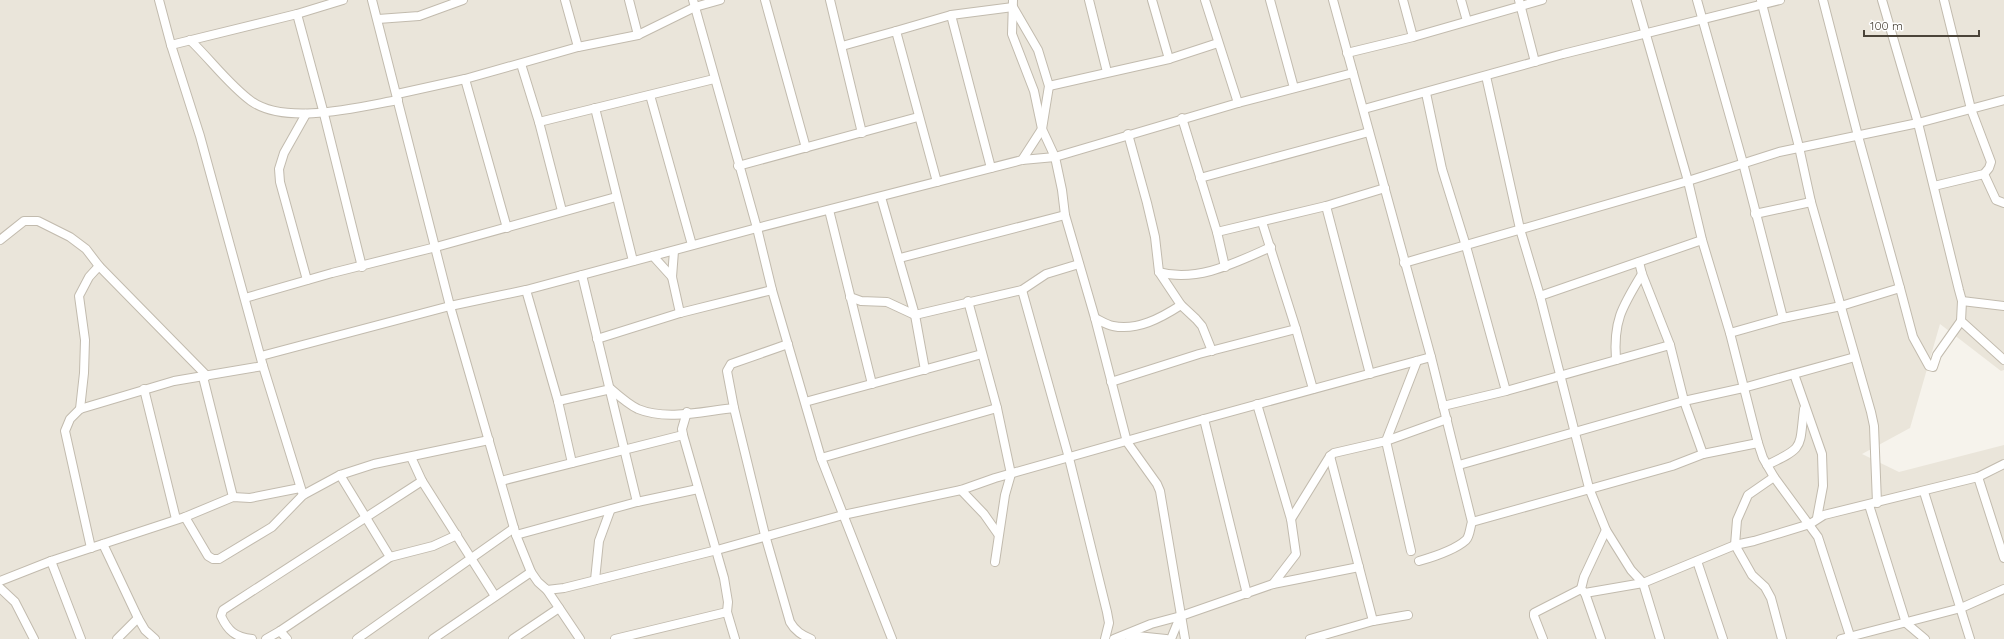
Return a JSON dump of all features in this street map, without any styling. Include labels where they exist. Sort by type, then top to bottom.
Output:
[{"type":"street","points":[[159,0],[171,45],[200,136],[263,366],[302,492]]},
{"type":"street","points":[[171,45],[297,14],[342,0]]},
{"type":"street","points":[[372,0],[398,97],[450,306],[515,531],[531,572],[538,582],[547,590],[580,639]]},
{"type":"street","points":[[378,19],[419,16],[447,2],[463,0]]},
{"type":"street","points":[[565,0],[578,47]]},
{"type":"street","points":[[629,0],[638,35]]},
{"type":"street","points":[[190,40],[239,91],[252,102],[269,109],[306,114],[324,114],[398,97],[578,47],[638,35],[694,4],[720,0]]},
{"type":"street","points":[[765,0],[806,148]]},
{"type":"street","points":[[830,0],[862,133]]},
{"type":"street","points":[[1089,0],[1107,72]]},
{"type":"street","points":[[1152,0],[1169,59]]},
{"type":"street","points":[[1205,0],[1238,103]]},
{"type":"street","points":[[1270,0],[1294,88]]},
{"type":"street","points":[[1333,0],[1431,357],[1472,522],[1467,539],[1442,553],[1419,561]]},
{"type":"street","points":[[1403,0],[1413,37]]},
{"type":"street","points":[[1461,0],[1467,21]]},
{"type":"street","points":[[1347,53],[1413,37],[1467,21],[1519,3],[1542,0]]},
{"type":"street","points":[[1636,0],[1644,34],[1688,181],[1702,240],[1730,333],[1758,443],[1767,465],[1774,477],[1810,524],[1818,537],[1850,638]]},
{"type":"street","points":[[1697,0],[1743,163],[1783,318]]},
{"type":"street","points":[[1364,109],[1762,2],[1780,0]]},
{"type":"street","points":[[1823,0],[1858,136],[1913,337],[1929,366],[1933,367],[1937,355],[1961,321],[1962,301],[1918,123],[1882,0]]},
{"type":"street","points":[[1934,186],[1984,174],[1989,168],[1990,162],[1971,109],[1944,0]]},
{"type":"street","points":[[1762,2],[1800,147],[1811,202],[1874,426],[1873,504],[1906,623],[1925,639]]},
{"type":"street","points":[[842,46],[951,15],[1013,3]]},
{"type":"street","points":[[1013,3],[1038,50],[1049,86],[1042,129],[1022,160]]},
{"type":"street","points":[[1013,3],[1012,34],[1034,90],[1042,129],[1055,157],[1062,190],[1065,215],[1095,318],[1110,382],[1127,442],[1157,484],[1160,491],[1185,639]]},
{"type":"street","points":[[1519,3],[1535,62]]},
{"type":"street","points":[[694,4],[738,166],[757,228],[772,290],[821,458],[892,639]]},
{"type":"street","points":[[297,14],[324,114],[362,267]]},
{"type":"street","points":[[951,15],[991,168]]},
{"type":"street","points":[[896,31],[918,117],[937,182]]},
{"type":"street","points":[[1049,86],[1061,85],[1107,72],[1169,59],[1218,43]]},
{"type":"street","points":[[521,64],[539,122],[562,211]]},
{"type":"street","points":[[261,356],[450,306],[526,290],[692,245],[1022,160],[1055,157],[1182,118],[1353,73]]},
{"type":"street","points":[[1486,76],[1520,229],[1540,296],[1589,488],[1606,530],[1631,570],[1643,583],[1660,639]]},
{"type":"street","points":[[465,78],[507,228]]},
{"type":"street","points":[[539,122],[714,79]]},
{"type":"street","points":[[1426,93],[1442,169],[1466,246],[1506,390]]},
{"type":"street","points":[[650,95],[692,245]]},
{"type":"street","points":[[1404,263],[1800,147],[1918,123],[2004,100]]},
{"type":"street","points":[[595,108],[633,261]]},
{"type":"street","points":[[306,114],[284,153],[279,169],[280,182],[307,280]]},
{"type":"street","points":[[738,166],[918,117]]},
{"type":"street","points":[[1182,118],[1217,232],[1225,267]]},
{"type":"street","points":[[1200,178],[1369,132]]},
{"type":"street","points":[[1128,134],[1155,237],[1159,272],[1181,305],[1202,326],[1212,351]]},
{"type":"street","points":[[1984,174],[1996,200],[2004,203]]},
{"type":"street","points":[[1217,232],[1326,206],[1385,188]]},
{"type":"street","points":[[245,298],[307,280],[436,248],[562,211],[616,197]]},
{"type":"street","points":[[881,197],[900,258],[915,315],[925,370]]},
{"type":"street","points":[[1755,214],[1811,202]]},
{"type":"street","points":[[1326,206],[1370,374]]},
{"type":"street","points":[[829,210],[872,384]]},
{"type":"street","points":[[900,258],[1065,215]]},
{"type":"street","points":[[0,240],[24,221],[38,221],[70,237],[86,249],[99,266],[205,376],[233,497]]},
{"type":"street","points":[[1262,222],[1271,247],[1313,389]]},
{"type":"street","points":[[1540,296],[1702,240]]},
{"type":"street","points":[[1159,272],[1182,276],[1225,267],[1271,247]]},
{"type":"street","points":[[674,251],[672,277],[680,313]]},
{"type":"street","points":[[653,256],[672,277]]},
{"type":"street","points":[[1639,262],[1642,274],[1670,344],[1684,401],[1703,454]]},
{"type":"street","points":[[850,297],[861,301],[887,302],[915,315],[968,301],[1022,290],[1046,274],[1079,264]]},
{"type":"street","points":[[80,409],[84,373],[85,340],[79,296],[89,277],[99,266]]},
{"type":"street","points":[[1616,360],[1614,340],[1618,319],[1624,302],[1642,274]]},
{"type":"street","points":[[582,275],[637,502]]},
{"type":"street","points":[[1730,333],[1783,318],[1841,306],[1900,288]]},
{"type":"street","points":[[526,290],[558,401],[572,463]]},
{"type":"street","points":[[597,339],[680,313],[772,290]]},
{"type":"street","points":[[1022,290],[1069,458],[1109,620],[1105,639]]},
{"type":"street","points":[[968,301],[997,408],[1011,474],[1005,495],[994,562]]},
{"type":"street","points":[[1962,301],[2004,306]]},
{"type":"street","points":[[1095,318],[1112,326],[1142,324],[1164,316],[1181,305]]},
{"type":"street","points":[[1961,321],[2004,360]]},
{"type":"street","points":[[1110,382],[1212,351],[1296,329]]},
{"type":"street","points":[[788,344],[731,364],[728,366],[727,371],[734,408],[765,535],[790,622],[793,628],[800,634],[811,639]]},
{"type":"street","points":[[1443,406],[1561,376],[1670,344]]},
{"type":"street","points":[[805,402],[982,354]]},
{"type":"street","points":[[547,590],[564,588],[716,550],[765,535],[843,515],[961,490],[1011,474],[1257,404],[1431,357]]},
{"type":"street","points":[[1459,465],[1684,401],[1743,388],[1855,357]]},
{"type":"street","points":[[1411,551],[1386,441],[1417,361]]},
{"type":"street","points":[[91,548],[65,432],[70,419],[80,409],[144,389],[174,381],[263,366]]},
{"type":"street","points":[[1794,374],[1822,454],[1823,486],[1818,518]]},
{"type":"street","points":[[144,389],[176,519]]},
{"type":"street","points":[[558,401],[610,389],[633,406],[653,414],[734,408]]},
{"type":"street","points":[[1257,404],[1291,519],[1296,554],[1273,584]]},
{"type":"street","points":[[1767,465],[1797,450],[1800,444],[1804,406]]},
{"type":"street","points":[[821,458],[997,408]]},
{"type":"street","points":[[687,412],[682,429],[682,435],[726,587],[727,612],[735,639]]},
{"type":"street","points":[[1204,419],[1247,594]]},
{"type":"street","points":[[1291,519],[1330,456],[1345,450],[1386,441],[1447,419]]},
{"type":"street","points":[[501,481],[682,435]]},
{"type":"street","points":[[0,581],[51,561],[185,517],[233,497],[250,498],[302,492],[340,475],[374,464],[489,440]]},
{"type":"street","points":[[1472,522],[1672,466],[1703,454],[1758,443]]},
{"type":"street","points":[[1330,456],[1373,621]]},
{"type":"street","points":[[411,457],[422,482],[495,596]]},
{"type":"street","points":[[1543,639],[1534,613],[1583,591],[1643,583],[1735,545],[1754,541],[1810,524],[1818,518],[1978,477],[2004,464]]},
{"type":"street","points":[[340,475],[365,519],[390,557]]},
{"type":"street","points":[[1774,477],[1748,495],[1737,520],[1735,545],[1752,575],[1765,587],[1771,598],[1782,639]]},
{"type":"street","points":[[1978,477],[2002,543],[2004,558]]},
{"type":"street","points":[[252,639],[242,638],[230,631],[221,616],[223,610],[422,482]]},
{"type":"street","points":[[357,639],[471,557],[515,531],[610,511],[637,502],[698,489]]},
{"type":"street","points":[[961,490],[980,509],[998,534]]},
{"type":"street","points":[[185,517],[208,556],[213,559],[219,559],[272,527],[302,492]]},
{"type":"street","points":[[1924,492],[1970,639]]},
{"type":"street","points":[[595,580],[600,541],[610,511]]},
{"type":"street","points":[[1600,639],[1583,591],[1584,577],[1606,530]]},
{"type":"street","points":[[266,639],[269,639],[390,557],[433,546],[457,535]]},
{"type":"street","points":[[103,544],[138,618],[145,630],[154,639]]},
{"type":"street","points":[[51,561],[81,639]]},
{"type":"street","points":[[1697,561],[1723,639]]},
{"type":"street","points":[[1114,639],[1151,624],[1181,616],[1273,584],[1359,567]]},
{"type":"street","points":[[433,639],[531,572]]},
{"type":"street","points":[[0,588],[15,602],[34,639]]},
{"type":"street","points":[[1841,639],[1850,638],[1961,608],[2004,589]]},
{"type":"street","points":[[513,639],[559,608]]},
{"type":"street","points":[[615,639],[727,612]]},
{"type":"street","points":[[1310,639],[1373,621],[1408,615]]},
{"type":"street","points":[[1171,639],[1181,616]]},
{"type":"street","points":[[117,639],[138,618]]},
{"type":"street","points":[[280,631],[287,639]]},
{"type":"street","points":[[1124,635],[1166,639]]},
{"type":"shaded area","points":[[0,0],[2004,0],[2004,370],[2001,371],[1940,324],[1910,428],[1862,454],[1899,472],[2004,445],[2004,639],[0,639]]}]
